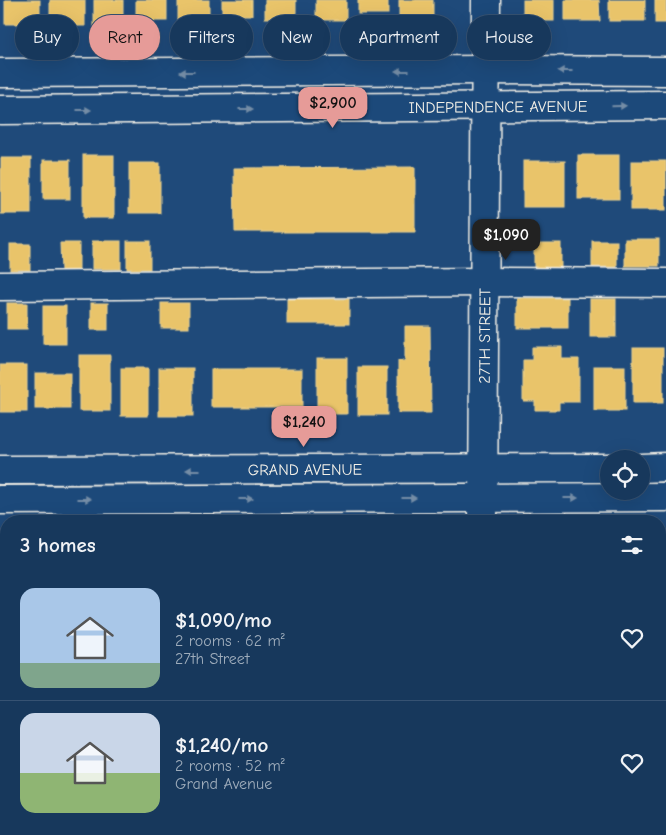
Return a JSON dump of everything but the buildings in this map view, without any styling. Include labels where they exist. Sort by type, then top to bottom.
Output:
[{"type":"street","name":"27TH STREET","points":[[483,510],[486,0]]},
{"type":"street","points":[[0,73],[486,70],[666,71]]},
{"type":"street","points":[[42,110],[43,72]]},
{"type":"street","name":"INDEPENDENCE AVENUE","points":[[0,110],[666,105]]},
{"type":"street","points":[[0,286],[484,282],[666,283]]},
{"type":"street","points":[[650,468],[666,467]]},
{"type":"street","name":"GRAND AVENUE","points":[[0,470],[600,468]]},
{"type":"street","points":[[51,470],[51,500]]},
{"type":"street","points":[[0,500],[483,510],[666,497]]}]
